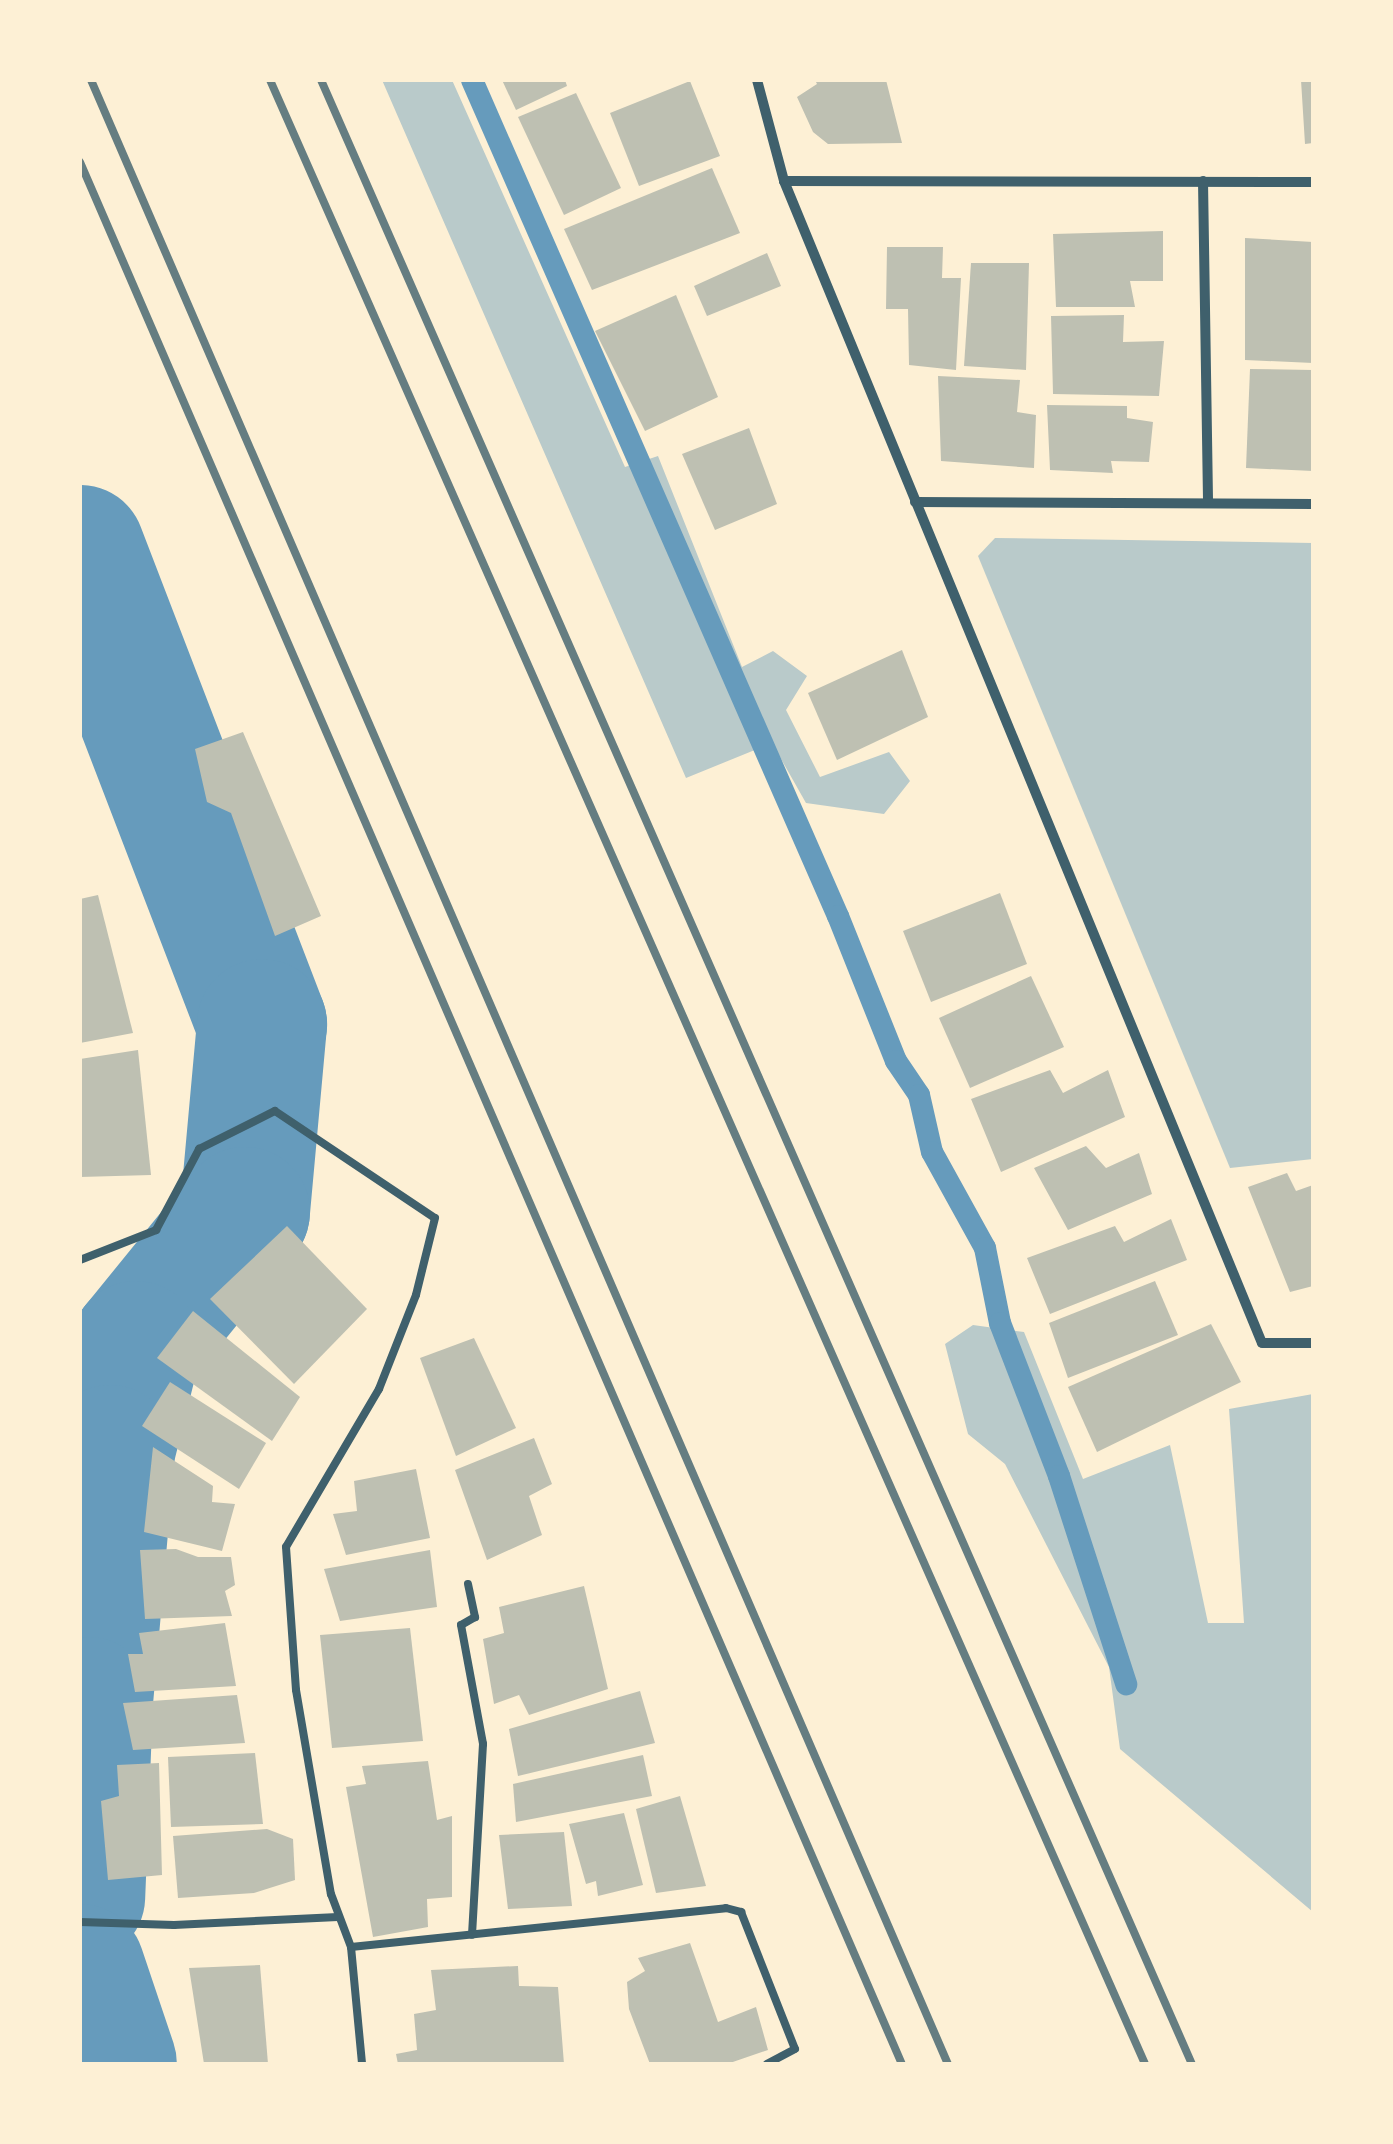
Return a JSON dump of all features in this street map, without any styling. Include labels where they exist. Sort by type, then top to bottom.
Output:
[{"type":"street","points":[[758,80],[784,180],[1262,1342],[1313,1343]]},
{"type":"street","points":[[784,180],[1313,182]]},
{"type":"street","points":[[1203,182],[1208,503]]},
{"type":"street","points":[[915,502],[1313,504]]},
{"type":"lane","points":[[80,1260],[156,1230],[199,1149],[275,1111],[435,1218],[416,1295],[379,1388],[286,1546],[296,1690],[338,1917],[351,1947],[362,2064]]},
{"type":"lane","points":[[468,1584],[476,1617],[461,1625],[483,1744],[472,1935]]},
{"type":"lane","points":[[351,1947],[726,1908],[741,1912],[795,2050],[767,2064]]},
{"type":"lane","points":[[80,1922],[108,1926],[338,1917]]},
{"type":"shaded area","points":[[382,80],[452,80],[625,467],[658,456],[742,667],[773,651],[807,676],[786,710],[820,777],[889,752],[910,781],[884,814],[806,803],[772,743],[686,778]]},
{"type":"shaded area","points":[[995,538],[1313,543],[1313,1159],[1230,1168],[978,556]]},
{"type":"shaded area","points":[[973,1325],[1024,1332],[1083,1479],[1170,1445],[1208,1623],[1244,1623],[1229,1409],[1313,1394],[1313,1912],[1120,1749],[1109,1667],[1005,1464],[968,1434],[945,1344]]},
{"type":"building","points":[[502,80],[565,80],[567,86],[516,110]]},
{"type":"building","points":[[815,80],[886,80],[902,143],[828,144],[813,132],[797,97],[817,84]]},
{"type":"building","points":[[1301,80],[1313,80],[1313,143],[1305,144]]},
{"type":"building","points":[[690,81],[720,156],[639,186],[610,113]]},
{"type":"building","points":[[576,93],[621,188],[564,215],[518,117]]},
{"type":"building","points":[[712,168],[740,233],[592,290],[564,229]]},
{"type":"building","points":[[1163,231],[1163,281],[1130,281],[1135,307],[1056,307],[1053,234]]},
{"type":"building","points":[[1245,238],[1313,242],[1313,363],[1245,360]]},
{"type":"building","points":[[887,247],[943,247],[942,278],[961,278],[956,370],[909,365],[908,309],[886,309]]},
{"type":"building","points":[[767,253],[781,286],[707,316],[694,286]]},
{"type":"building","points":[[971,263],[1029,263],[1026,370],[964,366]]},
{"type":"building","points":[[676,295],[718,397],[645,431],[595,331]]},
{"type":"building","points":[[1124,315],[1123,342],[1164,341],[1159,396],[1053,394],[1051,316]]},
{"type":"building","points":[[1250,369],[1313,370],[1313,471],[1246,468]]},
{"type":"building","points":[[938,376],[1020,380],[1017,412],[1036,415],[1034,468],[941,461]]},
{"type":"building","points":[[1047,405],[1127,406],[1127,418],[1153,422],[1149,462],[1111,461],[1113,473],[1050,470]]},
{"type":"building","points":[[749,428],[777,504],[715,530],[682,454]]},
{"type":"building","points":[[902,650],[928,717],[837,760],[808,693]]},
{"type":"building","points":[[243,732],[321,916],[275,936],[231,813],[207,802],[195,749]]},
{"type":"building","points":[[1000,893],[1027,964],[931,1002],[903,931]]},
{"type":"building","points":[[98,895],[133,1033],[80,1043],[80,899]]},
{"type":"building","points":[[1031,976],[1064,1047],[970,1088],[939,1018]]},
{"type":"building","points":[[138,1050],[151,1175],[80,1177],[80,1059]]},
{"type":"building","points":[[1050,1070],[1063,1093],[1108,1070],[1125,1117],[1001,1172],[971,1099]]},
{"type":"building","points":[[1086,1146],[1106,1168],[1139,1153],[1152,1194],[1068,1230],[1034,1168]]},
{"type":"building","points":[[1287,1173],[1296,1191],[1313,1185],[1313,1286],[1290,1292],[1248,1187]]},
{"type":"building","points":[[1171,1219],[1187,1260],[1050,1314],[1027,1258],[1115,1226],[1124,1242]]},
{"type":"building","points":[[287,1226],[367,1309],[294,1384],[210,1299]]},
{"type":"building","points":[[1155,1281],[1178,1335],[1068,1378],[1049,1323]]},
{"type":"building","points":[[193,1311],[300,1397],[272,1441],[157,1358]]},
{"type":"building","points":[[1211,1324],[1241,1382],[1097,1452],[1068,1387]]},
{"type":"building","points":[[474,1338],[516,1428],[456,1456],[420,1358]]},
{"type":"building","points":[[170,1382],[266,1443],[239,1489],[142,1426]]},
{"type":"building","points":[[534,1438],[552,1484],[529,1496],[542,1535],[487,1560],[455,1470]]},
{"type":"building","points":[[153,1447],[213,1486],[212,1502],[235,1504],[222,1551],[144,1532]]},
{"type":"building","points":[[416,1469],[430,1538],[346,1555],[333,1514],[357,1511],[354,1481]]},
{"type":"building","points":[[176,1549],[198,1557],[231,1557],[235,1585],[225,1591],[232,1616],[145,1619],[140,1550]]},
{"type":"building","points":[[430,1550],[437,1607],[340,1621],[324,1569]]},
{"type":"building","points":[[584,1586],[608,1689],[529,1715],[519,1695],[494,1704],[483,1639],[504,1633],[499,1607]]},
{"type":"building","points":[[225,1623],[236,1686],[135,1692],[128,1654],[143,1654],[139,1633]]},
{"type":"building","points":[[410,1628],[423,1741],[332,1748],[320,1635]]},
{"type":"building","points":[[640,1691],[655,1743],[518,1776],[509,1729]]},
{"type":"building","points":[[237,1695],[245,1743],[133,1750],[123,1703]]},
{"type":"building","points":[[255,1753],[263,1824],[171,1827],[168,1757]]},
{"type":"building","points":[[643,1755],[652,1796],[516,1822],[513,1784]]},
{"type":"building","points":[[428,1761],[437,1820],[452,1816],[452,1897],[427,1899],[428,1927],[373,1937],[346,1787],[366,1784],[362,1766]]},
{"type":"building","points":[[159,1763],[162,1875],[108,1880],[101,1801],[119,1796],[117,1765]]},
{"type":"building","points":[[680,1796],[706,1886],[656,1893],[636,1809]]},
{"type":"building","points":[[624,1813],[643,1885],[598,1896],[596,1881],[586,1884],[569,1824]]},
{"type":"building","points":[[267,1829],[293,1839],[295,1880],[254,1893],[178,1898],[173,1836]]},
{"type":"building","points":[[564,1832],[572,1906],[508,1909],[499,1835]]},
{"type":"building","points":[[690,1943],[718,2022],[756,2007],[768,2050],[727,2064],[650,2064],[629,2009],[627,1982],[645,1971],[638,1958]]},
{"type":"building","points":[[260,1965],[268,2064],[204,2064],[189,1968]]},
{"type":"building","points":[[518,1966],[519,1986],[558,1987],[564,2064],[398,2064],[396,2054],[417,2050],[414,2014],[436,2010],[431,1970]]},
{"type":"waterway","points":[[472,80],[838,916],[896,1061],[919,1095],[932,1152],[985,1248],[1000,1323],[1059,1476],[1126,1684]]},
{"type":"waterway","points":[[80,550],[262,1024],[245,1212],[136,1346],[110,1450],[88,1702],[80,1897]]},
{"type":"waterway","points":[[80,1969],[112,2064]]},
{"type":"railway","points":[[91,80],[948,2064]]},
{"type":"railway","points":[[270,80],[1145,2064]]},
{"type":"railway","points":[[321,80],[1192,2064]]},
{"type":"railway","points":[[80,162],[902,2064]]}]
